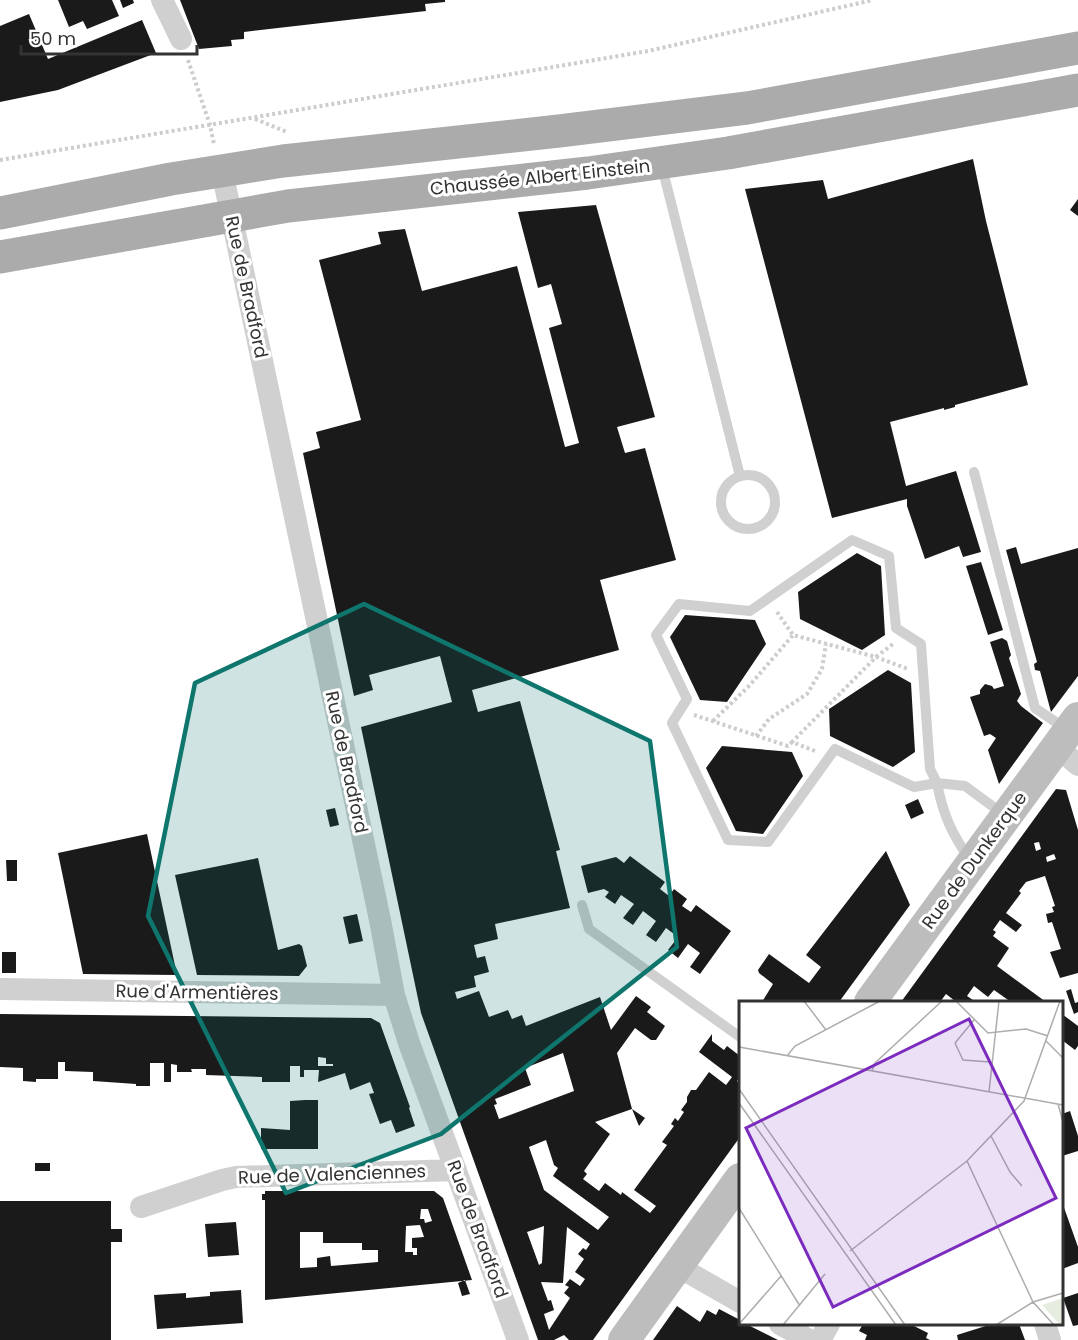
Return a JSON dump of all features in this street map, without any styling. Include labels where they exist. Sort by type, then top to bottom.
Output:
[{"type":"main road","points":[[0,213],[291,160],[716,113],[1078,48]]},
{"type":"main road","name":"Chaussée Albert Einstein","points":[[0,257],[288,206],[661,164],[1078,90]]},
{"type":"main road","name":"Rue de Dunkerque","points":[[871,1001],[1006,816],[1070,740]]},
{"type":"main road","points":[[624,1340],[739,1182]]},
{"type":"street","points":[[162,1],[181,39]]},
{"type":"street","name":"Rue de Bradford","points":[[222,171],[394,995],[409,1043],[518,1340]]},
{"type":"street","name":"Rue d'Armentières","points":[[0,989],[394,995]]},
{"type":"street","name":"Rue de Valenciennes","points":[[141,1207],[236,1177],[456,1170]]},
{"type":"street","points":[[677,1266],[739,1301]]},
{"type":"street","points":[[783,1325],[809,1340]]},
{"type":"street","points":[[820,1340],[828,1325]]},
{"type":"street","points":[[1046,1325],[1050,1340]]},
{"type":"lane","points":[[661,164],[740,476]]},
{"type":"lane","points":[[974,472],[1035,708],[1070,740]]},
{"type":"lane","points":[[740,476],[756,476],[769,484],[773,490],[775,506],[773,513],[769,520],[756,528],[748,529],[734,525],[728,520],[721,506],[721,498],[727,484],[740,476]]},
{"type":"lane","points":[[972,862],[954,837],[942,806],[937,783],[930,769],[921,644],[896,628],[889,556],[852,540],[750,611],[679,604],[656,635],[687,699],[672,723],[728,840],[768,843],[835,748],[914,788],[937,783],[965,786],[1006,816]]},
{"type":"lane","points":[[582,905],[589,929],[739,1036]]},
{"type":"path","points":[[0,160],[648,51],[873,0]]},
{"type":"path","points":[[181,39],[210,125],[212,140]]},
{"type":"path","points":[[768,599],[793,635],[876,657],[923,674]]},
{"type":"path","points":[[680,710],[788,746],[876,657],[905,634]]},
{"type":"path","points":[[713,721],[750,686],[793,635]]},
{"type":"path","points":[[756,735],[769,719],[807,694],[822,669],[826,644]]},
{"type":"path","points":[[792,742],[830,756]]},
{"type":"highlighted area","points":[[364,604],[650,741],[677,947],[441,1134],[286,1193],[148,916],[195,683]]},
{"type":"building","points":[[58,0],[112,0],[119,16],[87,29],[83,21],[69,27]]},
{"type":"building","points":[[120,0],[133,0],[134,3],[123,8]]},
{"type":"building","points":[[180,0],[445,0],[445,2],[425,4],[426,11],[244,32],[244,39],[231,40],[232,46],[199,49]]},
{"type":"building","points":[[29,14],[48,59],[142,20],[156,53],[58,90],[0,102],[0,26]]},
{"type":"building","points":[[973,159],[986,221],[1028,385],[944,410],[944,408],[890,422],[906,486],[956,471],[981,552],[963,557],[959,546],[925,559],[907,506],[907,499],[832,518],[745,189],[823,180],[828,199]]},
{"type":"building","points":[[1078,199],[1078,216],[1070,210]]},
{"type":"building","points":[[596,205],[655,417],[617,427],[625,453],[645,448],[676,560],[600,580],[619,650],[472,690],[478,712],[520,701],[560,850],[556,851],[570,908],[495,924],[498,939],[474,945],[477,958],[485,956],[489,972],[474,976],[476,987],[455,992],[457,999],[479,991],[489,1017],[508,1010],[512,1019],[522,1015],[526,1026],[600,997],[611,1030],[636,996],[651,1007],[647,1012],[665,1026],[656,1040],[651,1040],[635,1028],[617,1053],[632,1109],[595,1122],[610,1134],[584,1171],[587,1174],[583,1179],[599,1191],[605,1183],[621,1195],[622,1192],[650,1213],[656,1206],[634,1190],[667,1145],[662,1142],[674,1126],[671,1124],[675,1118],[678,1121],[684,1112],[681,1110],[691,1090],[696,1090],[709,1072],[726,1085],[732,1077],[699,1052],[712,1034],[712,1041],[724,1050],[727,1046],[739,1055],[737,1081],[739,1083],[739,1138],[593,1340],[569,1340],[564,1335],[554,1340],[538,1340],[421,1013],[361,727],[452,702],[440,656],[369,675],[373,690],[354,696],[303,453],[320,448],[316,432],[361,420],[319,260],[381,244],[378,232],[405,229],[422,291],[517,266],[565,447],[579,443],[549,328],[562,324],[551,284],[538,288],[518,212]],"holes":[[[563,1053],[574,1091],[499,1119],[494,1105],[497,1104],[495,1099],[531,1085],[525,1068]],[[546,1140],[554,1165],[558,1168],[553,1176],[609,1217],[598,1230],[544,1190],[529,1147]],[[544,1226],[542,1263],[539,1265],[527,1232]],[[567,1227],[590,1244],[586,1250],[583,1248],[578,1254],[584,1259],[575,1272],[585,1279],[580,1286],[570,1279],[565,1285],[569,1287],[564,1293],[570,1298],[549,1330],[544,1314],[554,1310],[541,1282],[563,1283]]]},
{"type":"building","points":[[1016,547],[1021,564],[1078,548],[1078,676],[1051,712],[1040,671],[1035,670],[1034,664],[1037,662],[1006,550]]},
{"type":"building","points":[[857,553],[881,566],[885,635],[862,650],[800,619],[798,592]]},
{"type":"building","points":[[981,562],[1003,630],[988,635],[966,566]]},
{"type":"building","points":[[685,615],[755,620],[766,644],[727,702],[700,700],[670,637]]},
{"type":"building","points":[[1002,638],[1007,641],[1011,655],[1009,658],[1021,694],[1017,701],[1043,723],[999,784],[988,750],[996,738],[990,734],[984,736],[970,697],[980,694],[985,684],[994,689],[1004,686],[990,642]]},
{"type":"building","points":[[888,670],[911,683],[915,752],[893,767],[830,736],[829,709]]},
{"type":"building","points":[[722,746],[792,752],[803,776],[763,834],[736,831],[706,768]]},
{"type":"building","points":[[1056,789],[1066,790],[1078,830],[1078,973],[1060,978],[1050,952],[1061,949],[1052,922],[1048,923],[1046,914],[1054,912],[1052,907],[1055,906],[1045,876],[1026,882],[1006,913],[1022,925],[1016,932],[1000,920],[993,930],[996,932],[993,936],[1009,948],[997,966],[1045,1001],[1010,1001],[994,990],[988,997],[974,986],[967,996],[974,1001],[955,1001],[946,994],[941,1001],[902,1001]],"holes":[[[1039,842],[1041,849],[1036,851],[1034,843]],[[1054,854],[1056,859],[1047,862],[1046,857]]]},
{"type":"building","points":[[918,799],[924,813],[911,819],[905,805]]},
{"type":"building","points":[[335,808],[339,825],[330,827],[326,810]]},
{"type":"building","points":[[147,834],[177,975],[83,974],[58,853]]},
{"type":"building","points":[[886,851],[910,905],[840,1001],[763,1001],[773,984],[758,970],[769,954],[809,983],[821,967],[806,955]]},
{"type":"building","points":[[630,856],[665,882],[660,889],[669,896],[674,889],[687,899],[682,906],[691,912],[696,905],[731,931],[700,974],[690,967],[700,953],[688,944],[678,958],[668,950],[678,937],[666,928],[656,942],[646,935],[656,921],[643,911],[633,925],[623,918],[634,904],[621,895],[615,904],[605,897],[609,892],[604,889],[588,893],[581,866],[616,857],[624,863]]},
{"type":"building","points":[[258,858],[278,950],[299,944],[302,946],[307,966],[299,976],[197,975],[175,875]]},
{"type":"building","points":[[6,860],[17,860],[17,881],[7,881]]},
{"type":"building","points":[[357,914],[363,941],[349,944],[343,917]]},
{"type":"building","points":[[2,952],[16,952],[16,973],[2,973]]},
{"type":"building","points":[[1071,989],[1075,1003],[1078,1002],[1078,1012],[1074,1014],[1066,991]]},
{"type":"building","points":[[0,1014],[371,1018],[380,1023],[415,1126],[396,1133],[391,1120],[380,1124],[369,1094],[374,1093],[370,1082],[350,1090],[345,1073],[318,1082],[319,1070],[304,1070],[304,1077],[300,1077],[300,1066],[290,1066],[290,1082],[262,1082],[262,1077],[206,1075],[206,1069],[177,1072],[177,1065],[171,1064],[171,1082],[164,1082],[164,1063],[150,1063],[150,1086],[93,1081],[93,1072],[65,1071],[65,1062],[58,1062],[58,1079],[36,1079],[36,1082],[23,1081],[23,1068],[0,1067]],"holes":[[[318,1057],[326,1058],[326,1064],[333,1064],[333,1066],[318,1066]]]},
{"type":"building","points":[[1063,1015],[1078,1026],[1078,1046],[1075,1050],[1063,1041]]},
{"type":"building","points":[[318,1100],[318,1149],[261,1149],[261,1128],[290,1130],[290,1101]]},
{"type":"building","points":[[632,1109],[645,1118],[639,1126]]},
{"type":"building","points":[[1070,1111],[1078,1136],[1078,1151],[1063,1156],[1063,1114]]},
{"type":"building","points":[[35,1163],[50,1163],[50,1171],[35,1171]]},
{"type":"building","points":[[265,1191],[434,1191],[443,1198],[472,1280],[265,1300],[265,1200],[262,1200],[262,1194],[265,1194]],"holes":[[[421,1209],[428,1209],[432,1221],[425,1223],[424,1219],[420,1219]],[[420,1225],[424,1237],[412,1238],[412,1248],[417,1248],[417,1255],[413,1255],[413,1252],[405,1252],[406,1226]],[[300,1232],[323,1232],[323,1243],[362,1243],[362,1250],[378,1250],[378,1262],[331,1266],[330,1256],[317,1258],[317,1267],[300,1268]]]},
{"type":"building","points":[[0,1201],[111,1201],[111,1229],[122,1229],[122,1242],[111,1242],[111,1340],[0,1340]]},
{"type":"building","points":[[1063,1205],[1078,1247],[1078,1263],[1063,1269]]},
{"type":"building","points":[[236,1222],[239,1255],[208,1257],[205,1224]]},
{"type":"building","points":[[465,1280],[470,1294],[462,1296],[458,1283]]},
{"type":"building","points":[[241,1290],[243,1323],[157,1329],[154,1295],[186,1293],[186,1298],[210,1296],[210,1292]]},
{"type":"building","points":[[1078,1293],[1078,1325],[1073,1326],[1063,1298]]},
{"type":"building","points":[[677,1306],[700,1322],[707,1310],[716,1315],[719,1309],[739,1319],[739,1325],[748,1325],[778,1340],[653,1340]]},
{"type":"building","points":[[862,1325],[912,1325],[928,1333],[926,1338],[930,1340],[865,1340],[867,1335],[859,1331]]},
{"type":"building","points":[[989,1325],[1019,1325],[1025,1340],[958,1340],[957,1335]]}]
